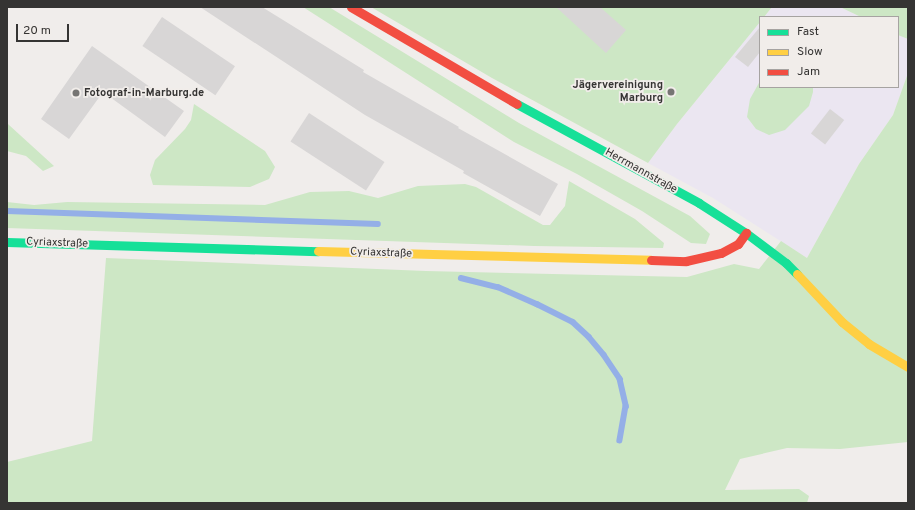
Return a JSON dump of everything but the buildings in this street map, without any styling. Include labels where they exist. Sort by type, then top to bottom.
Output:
[{"type":"street","name":"Herrmannstraße","points":[[351,7],[516,102],[699,203],[746,233],[786,263],[842,322],[869,344],[908,367]]},
{"type":"street","name":"Cyriaxstraße","points":[[7,242],[686,261],[722,253],[738,244],[746,233]]},
{"type":"shaded area","points":[[772,7],[840,7],[859,16],[765,16]]},
{"type":"shaded area","points":[[759,23],[759,88],[899,88],[899,35],[908,39],[908,73],[893,115],[859,164],[807,258],[713,198],[648,163],[677,124]]},
{"type":"green space","points":[[303,7],[329,7],[519,123],[690,216],[710,234],[706,244],[691,243],[642,211],[577,174],[514,142]]},
{"type":"green space","points":[[371,7],[772,7],[765,16],[759,16],[759,23],[677,124],[648,163],[492,78]]},
{"type":"green space","points":[[840,7],[908,7],[908,39],[899,35],[899,16],[859,16]]},
{"type":"green space","points":[[908,73],[908,442],[840,449],[787,448],[740,459],[725,490],[799,489],[809,496],[807,503],[7,503],[7,462],[92,441],[106,258],[426,271],[687,277],[734,264],[759,269],[781,241],[807,258],[859,164],[893,115]]},
{"type":"green space","points":[[759,83],[759,88],[813,88],[809,106],[785,130],[769,135],[756,129],[747,117],[750,99]]},
{"type":"green space","points":[[194,104],[265,151],[275,167],[269,179],[250,187],[153,185],[150,175],[155,160],[185,129],[191,120]]},
{"type":"green space","points":[[7,123],[54,166],[43,171],[26,156],[7,151]]},
{"type":"green space","points":[[569,181],[635,219],[664,243],[663,248],[534,246],[7,228],[7,202],[34,205],[67,202],[265,205],[310,192],[349,191],[378,198],[418,186],[465,184],[476,187],[543,225],[550,225],[565,206]]},
{"type":"waterway","points":[[7,211],[378,224]]},
{"type":"waterway","points":[[461,278],[498,287],[537,304],[573,322],[589,337],[604,355],[620,379],[626,406],[620,440]]},
{"type":"traffic: fast","points":[[517,104],[699,203],[746,233],[786,263],[797,274]]},
{"type":"traffic: fast","points":[[7,242],[318,251]]},
{"type":"traffic: slow","points":[[318,251],[651,260]]},
{"type":"traffic: slow","points":[[797,274],[842,322],[869,344],[908,367]]},
{"type":"traffic: jam","points":[[351,7],[517,104]]},
{"type":"traffic: jam","points":[[651,260],[686,261],[721,253],[738,244],[746,233]]},
{"type":"place","name":"Jägervereinigung Marburg","points":[[671,92]]},
{"type":"place","name":"Fotograf-in-Marburg.de","points":[[76,93]]}]
